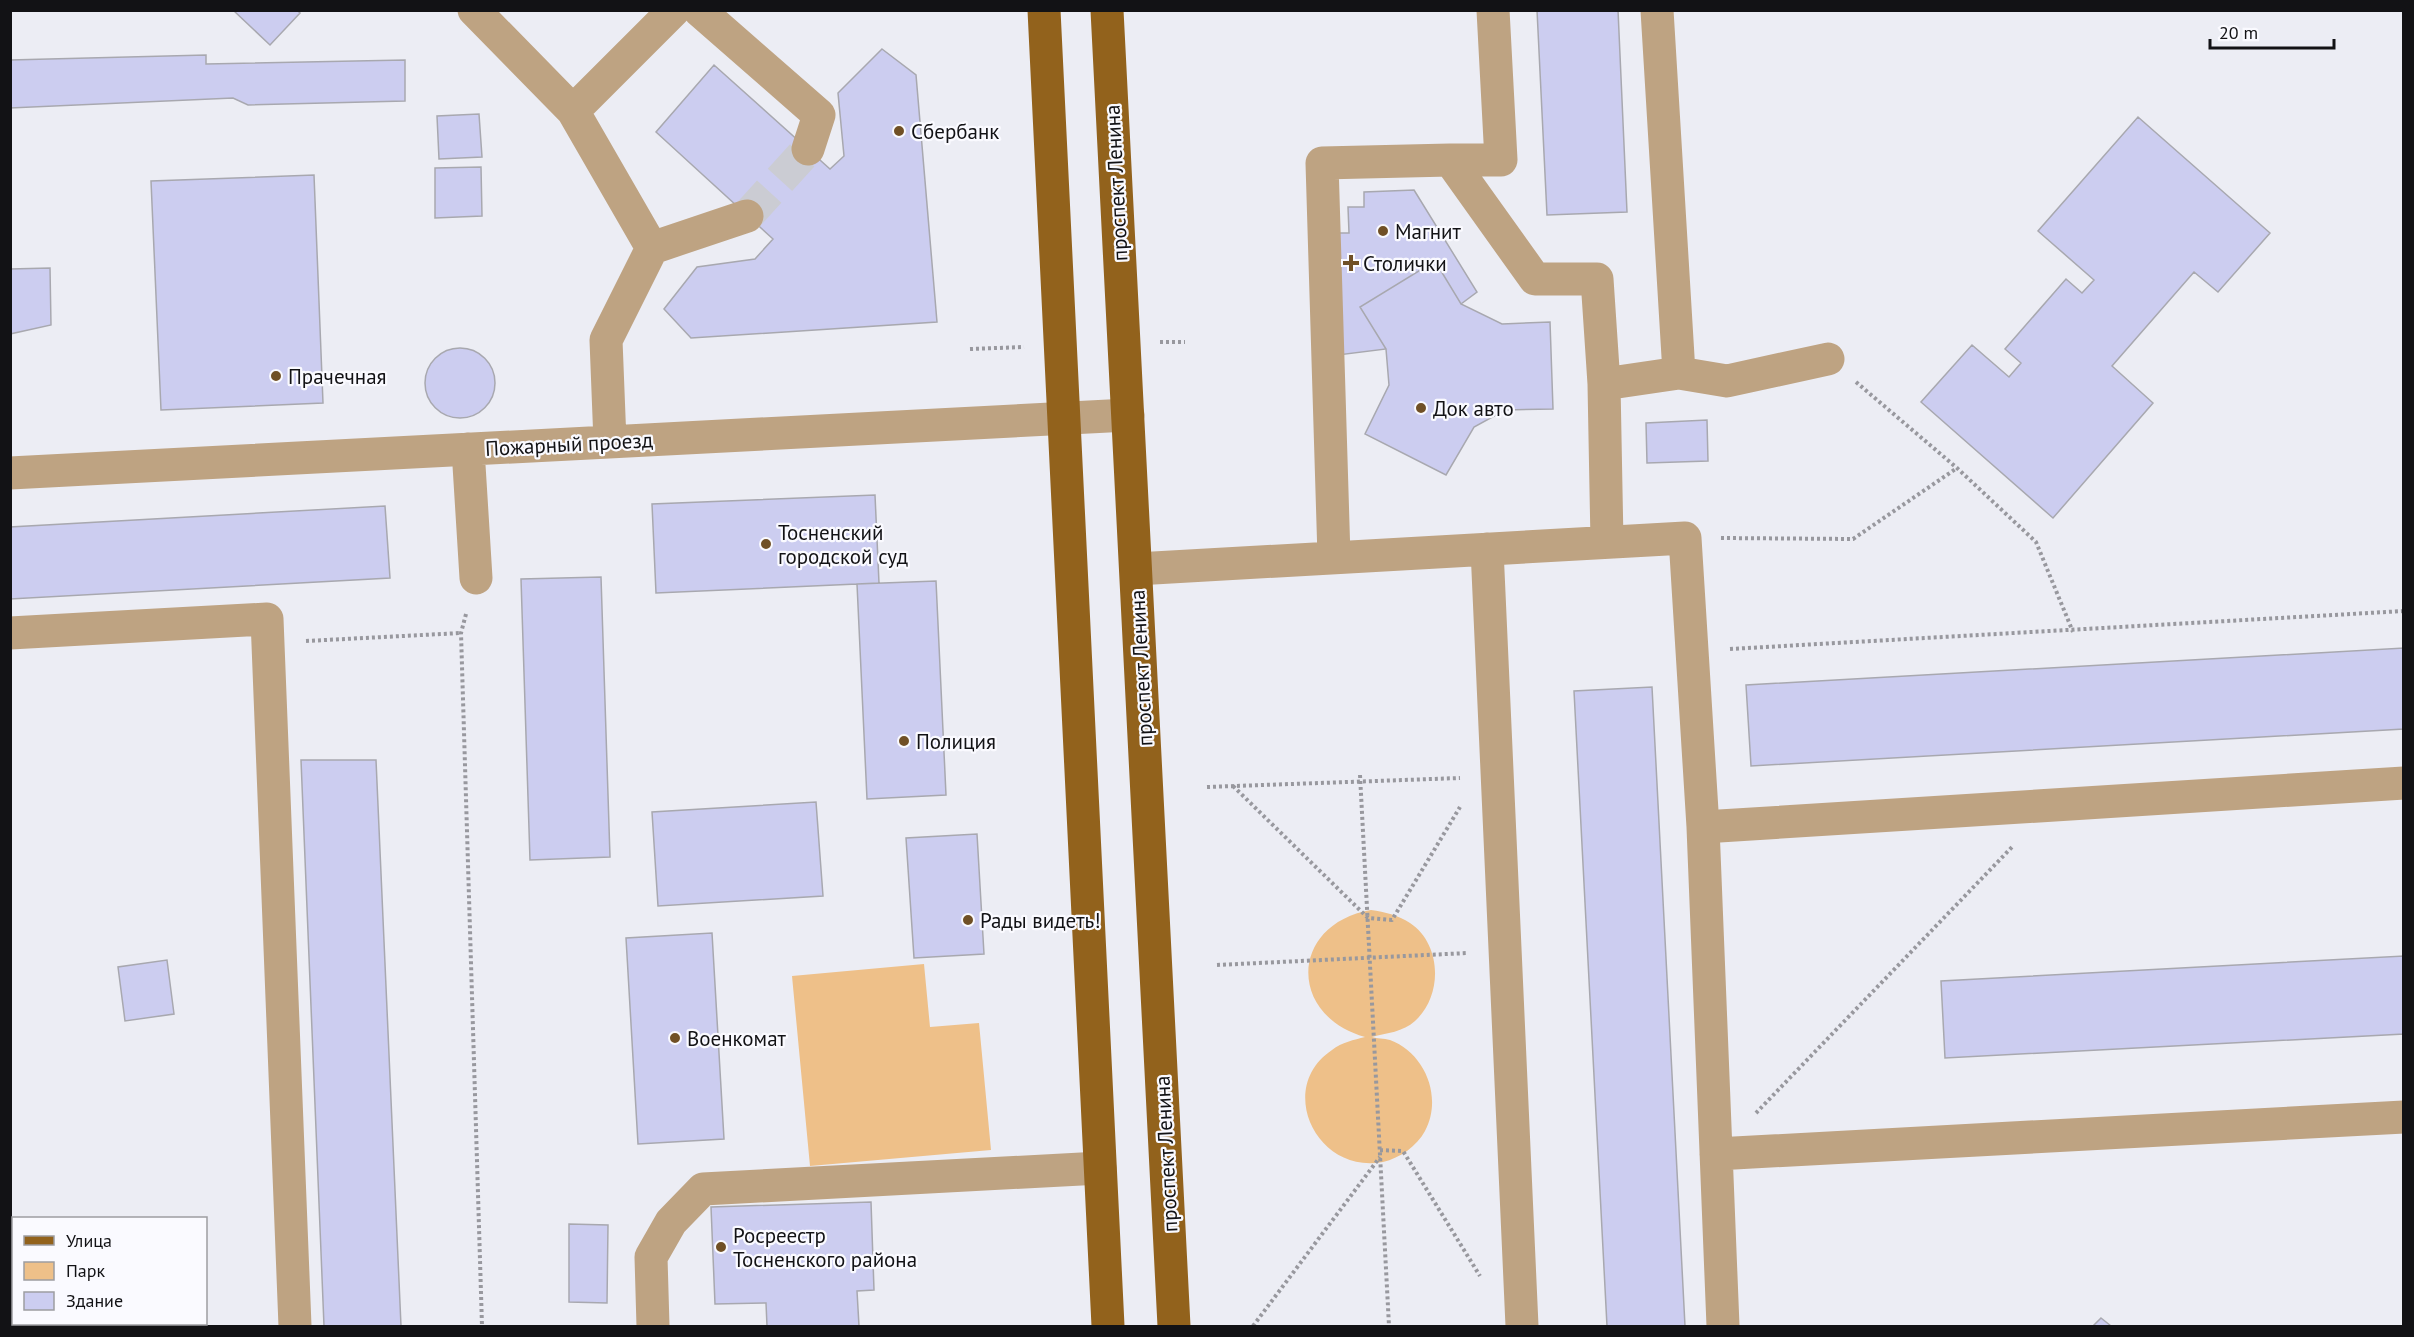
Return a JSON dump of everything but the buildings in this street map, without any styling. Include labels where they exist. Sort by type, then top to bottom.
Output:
[{"type":"main road","points":[[1044,10],[1108,1326]]},
{"type":"main road","name":"проспект Ленина","points":[[1107,10],[1174,1326]]},
{"type":"street","points":[[474,10],[573,111],[652,248]]},
{"type":"street","points":[[573,111],[674,10]]},
{"type":"street","points":[[699,10],[819,115],[808,149]]},
{"type":"street","points":[[1334,557],[1322,163],[1501,160],[1493,10]]},
{"type":"street","points":[[1657,10],[1678,373]]},
{"type":"street","points":[[1450,160],[1535,279],[1597,279],[1604,384],[1607,542]]},
{"type":"street","points":[[610,442],[606,340],[652,248],[747,216]]},
{"type":"street","points":[[1604,384],[1678,373],[1727,381],[1828,359]]},
{"type":"street","name":"Пожарный проезд","points":[[10,473],[1128,415]]},
{"type":"street","points":[[468,449],[477,578]]},
{"type":"street","points":[[1136,569],[1685,538],[1703,827],[1723,1326]]},
{"type":"street","points":[[1486,549],[1487,777],[1505,952],[1522,1326]]},
{"type":"street","points":[[10,633],[267,619],[295,1326]]},
{"type":"street","points":[[1703,827],[2403,783]]},
{"type":"street","points":[[1716,1154],[2403,1117]]},
{"type":"street","points":[[653,1326],[651,1257],[671,1222],[703,1190],[1100,1168]]},
{"type":"path","points":[[970,349],[1029,347]]},
{"type":"path","points":[[1828,359],[1957,468],[2036,542],[2073,632]]},
{"type":"path","points":[[1685,538],[1853,539],[1957,468]]},
{"type":"path","points":[[477,578],[461,633],[482,1326]]},
{"type":"path","points":[[1692,651],[2073,632],[2403,611]]},
{"type":"path","points":[[268,643],[461,633]]},
{"type":"path","points":[[1360,775],[1389,1326]]},
{"type":"path","points":[[1207,787],[1487,777]]},
{"type":"path","points":[[1233,786],[1368,918],[1392,920],[1487,777]]},
{"type":"path","points":[[1716,1154],[2053,805]]},
{"type":"path","points":[[1217,965],[1505,952]]},
{"type":"path","points":[[1380,1150],[1403,1150],[1486,1287],[1520,1287]]},
{"type":"path","points":[[1253,1326],[1380,1156]]},
{"type":"green space","points":[[1371,910],[1401,918],[1421,932],[1433,957],[1435,971],[1431,998],[1415,1021],[1395,1032],[1372,1037],[1390,1040],[1413,1055],[1427,1078],[1431,1091],[1430,1118],[1425,1131],[1407,1151],[1383,1162],[1360,1162],[1339,1155],[1323,1142],[1311,1125],[1306,1106],[1307,1085],[1315,1066],[1336,1047],[1365,1037],[1340,1026],[1322,1010],[1311,991],[1308,971],[1313,951],[1325,933],[1344,919]]},
{"type":"green space","points":[[924,964],[930,1027],[979,1023],[991,1150],[810,1166],[792,976]]},
{"type":"tunnel","points":[[747,216],[808,149]]},
{"type":"place","name":"Сбербанк","points":[[899,131]]},
{"type":"place","name":"Магнит","points":[[1383,231]]},
{"type":"place","name":"Столички","points":[[1351,263]]},
{"type":"place","name":"Прачечная","points":[[276,376]]},
{"type":"place","name":"Док авто","points":[[1421,408]]},
{"type":"place","name":"Тосненский городской суд","points":[[766,544]]},
{"type":"place","name":"Полиция","points":[[904,741]]},
{"type":"place","name":"Рады видеть!","points":[[968,920]]},
{"type":"place","name":"Военкомат","points":[[675,1038]]},
{"type":"place","name":"Росреестр Тосненского района","points":[[721,1247]]}]
